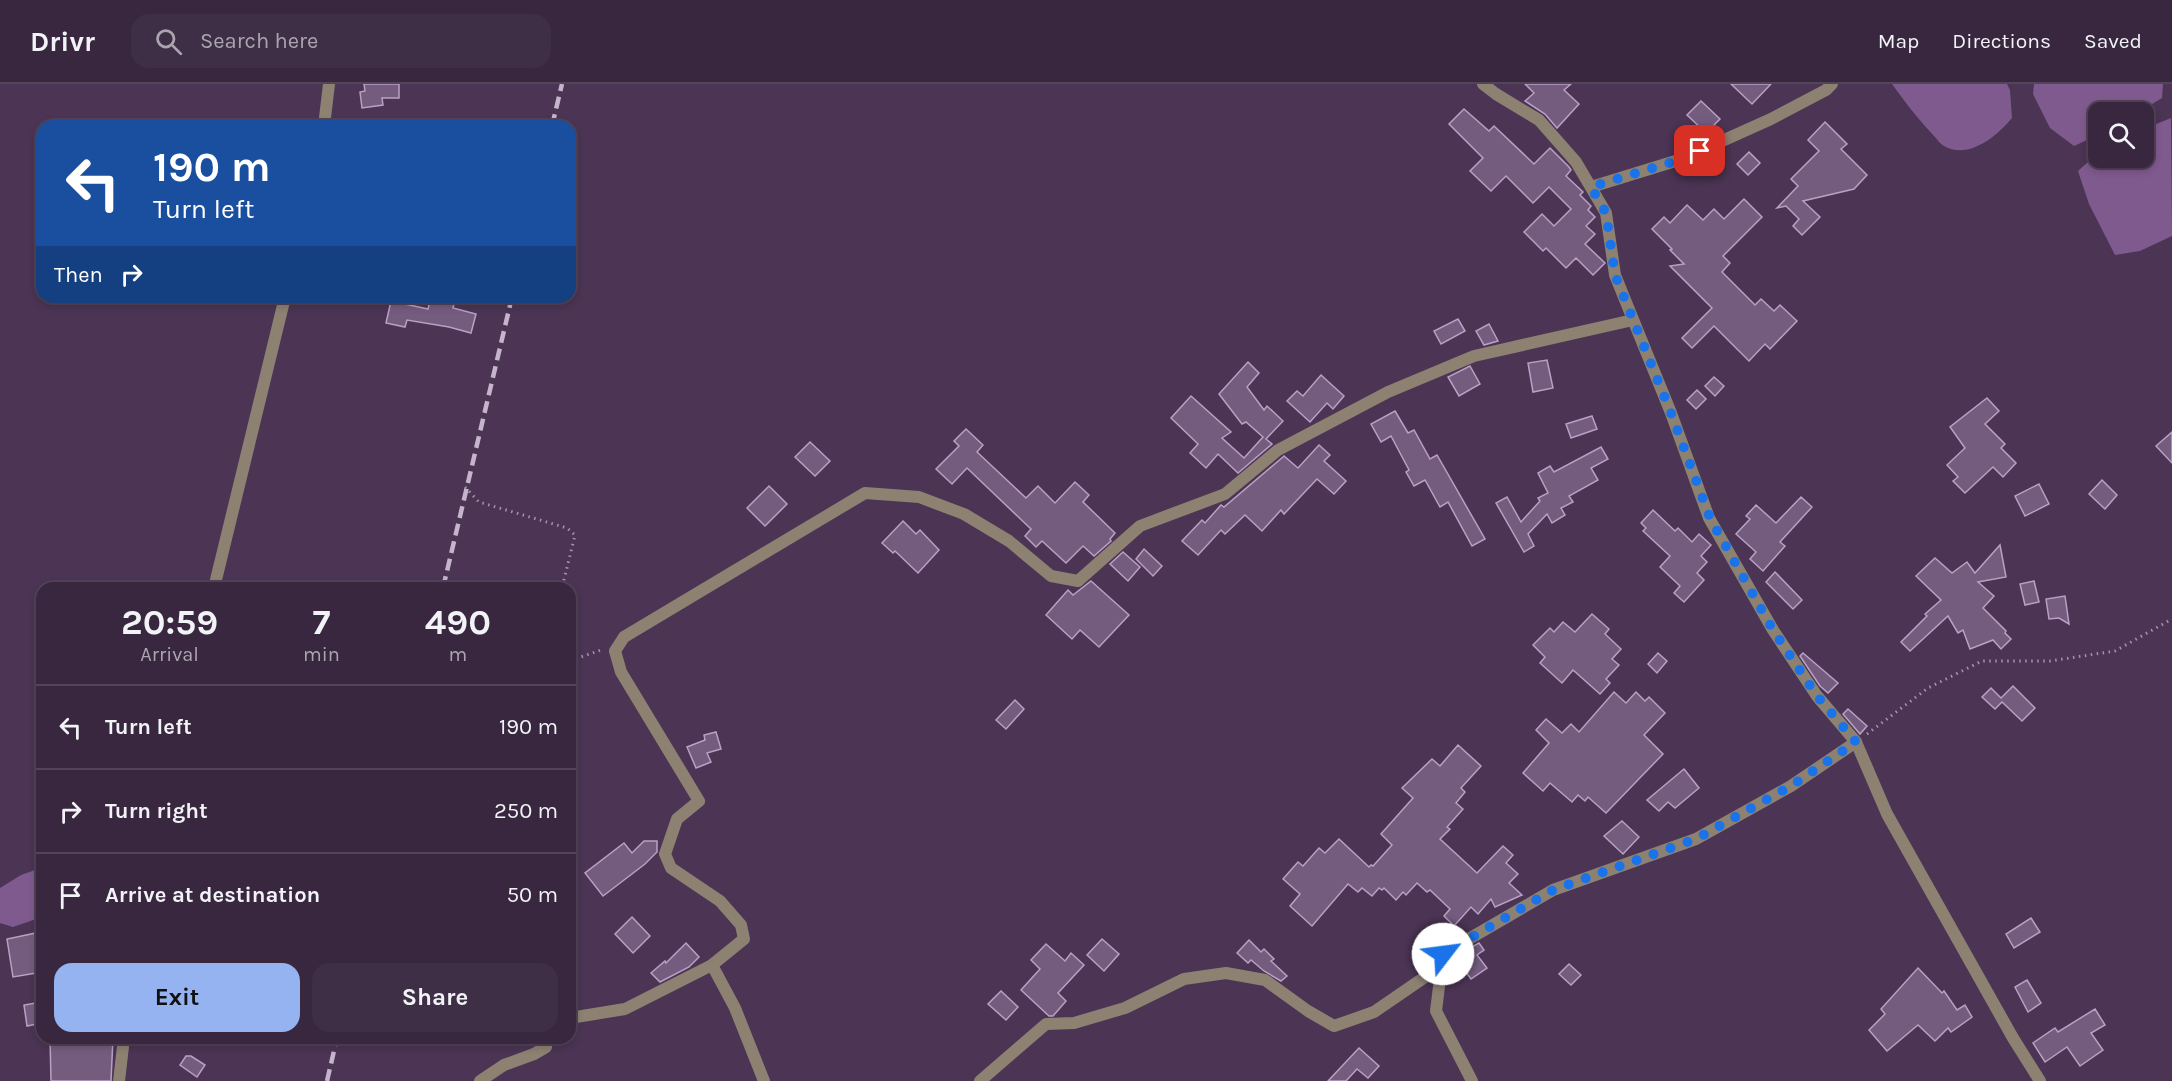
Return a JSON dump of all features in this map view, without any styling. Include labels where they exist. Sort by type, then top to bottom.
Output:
[{"type":"street","points":[[325,120],[329,84]]},
{"type":"street","points":[[1483,84],[1539,120],[1576,162],[1606,213],[1615,275],[1671,413],[1710,518],[1773,630],[1817,696],[1856,742],[1887,813],[2013,1038],[2040,1081]]},
{"type":"street","points":[[1591,187],[1682,159],[1771,119],[1826,90],[1832,84]]},
{"type":"street","points":[[215,582],[284,303]]},
{"type":"street","points":[[576,1017],[625,1009],[712,965],[744,939],[741,925],[720,901],[671,868],[665,854],[676,819],[699,801],[621,672],[615,651],[624,636],[865,493],[919,497],[964,514],[1009,541],[1051,576],[1078,581],[1140,526],[1225,494],[1278,450],[1388,392],[1474,356],[1633,320]]},
{"type":"street","points":[[980,1081],[1046,1024],[1074,1023],[1107,1014],[1125,1008],[1184,979],[1226,973],[1264,981],[1334,1026],[1374,1012],[1425,977],[1443,954],[1553,890],[1696,839],[1791,786],[1856,742]]},
{"type":"street","points":[[1443,954],[1436,1011],[1472,1081]]},
{"type":"street","points":[[712,965],[735,1008],[764,1081]]},
{"type":"street","points":[[119,1081],[123,1044]]},
{"type":"street","points":[[480,1081],[504,1065],[534,1054],[546,1047],[546,1044]]},
{"type":"path","points":[[465,488],[479,502],[567,528],[575,535],[563,582]]},
{"type":"path","points":[[1856,742],[1928,688],[1983,661],[2050,661],[2115,651],[2172,619]]},
{"type":"path","points":[[576,659],[597,650],[615,651]]},
{"type":"shaded area","points":[[1892,84],[2007,84],[2010,90],[2012,118],[1999,132],[1982,144],[1973,148],[1953,150],[1940,143]]},
{"type":"shaded area","points":[[2034,84],[2163,84],[2162,98],[2154,103],[2088,102],[2088,140],[2074,146],[2050,128],[2033,94]]},
{"type":"shaded area","points":[[2171,118],[2172,236],[2140,251],[2115,255],[2089,204],[2078,171],[2088,162],[2088,168],[2154,168],[2154,125]]},
{"type":"shaded area","points":[[36,870],[36,919],[13,927],[0,923],[0,888],[21,875]]},
{"type":"building","points":[[364,84],[399,84],[399,98],[382,98],[383,105],[362,108],[360,92],[365,91]]},
{"type":"building","points":[[1525,84],[1571,84],[1564,90],[1579,104],[1557,128],[1545,114],[1525,101],[1534,93]]},
{"type":"building","points":[[1731,84],[1771,84],[1752,104]]},
{"type":"building","points":[[1701,101],[1720,119],[1706,133],[1687,115]]},
{"type":"building","points":[[1464,109],[1489,131],[1494,126],[1534,164],[1550,148],[1569,167],[1571,170],[1566,176],[1583,192],[1580,195],[1591,206],[1588,210],[1595,217],[1586,226],[1595,234],[1585,244],[1605,263],[1593,275],[1576,258],[1566,268],[1546,248],[1543,251],[1524,232],[1542,214],[1554,226],[1571,209],[1549,187],[1533,203],[1506,176],[1491,191],[1470,171],[1483,158],[1449,124]]},
{"type":"building","points":[[1825,122],[1847,144],[1841,149],[1867,175],[1854,189],[1803,201],[1820,217],[1802,235],[1793,226],[1799,219],[1786,206],[1777,208],[1798,186],[1791,179],[1819,151],[1808,140]]},
{"type":"building","points":[[1749,152],[1760,163],[1748,175],[1737,164]]},
{"type":"building","points":[[1744,199],[1762,217],[1723,256],[1730,263],[1722,272],[1755,305],[1761,299],[1774,311],[1780,305],[1797,321],[1770,349],[1765,344],[1749,361],[1714,326],[1692,348],[1682,338],[1712,308],[1670,266],[1684,264],[1652,229],[1664,217],[1670,223],[1687,205],[1703,220],[1714,209],[1724,219]]},
{"type":"building","points":[[391,303],[428,309],[429,303],[447,303],[454,304],[453,308],[476,314],[471,333],[407,320],[405,327],[386,323]]},
{"type":"building","points":[[1458,319],[1465,331],[1441,344],[1434,331]]},
{"type":"building","points":[[1489,324],[1498,341],[1484,345],[1476,331]]},
{"type":"building","points":[[1547,360],[1553,388],[1533,392],[1528,363]]},
{"type":"building","points":[[1248,362],[1259,373],[1247,387],[1264,410],[1267,406],[1283,421],[1266,439],[1272,444],[1238,473],[1218,454],[1206,468],[1190,453],[1198,444],[1171,418],[1191,396],[1231,432],[1222,438],[1244,458],[1263,437],[1246,422],[1242,424],[1219,394]]},
{"type":"building","points":[[1470,366],[1480,384],[1459,396],[1448,377]]},
{"type":"building","points":[[1321,375],[1344,396],[1333,409],[1327,403],[1310,422],[1287,401],[1297,391],[1303,396]]},
{"type":"building","points":[[1714,377],[1724,386],[1715,396],[1705,386]]},
{"type":"building","points":[[1697,390],[1706,399],[1696,409],[1687,400]]},
{"type":"building","points":[[1987,398],[1999,411],[1985,424],[2005,444],[2001,448],[2016,463],[2003,477],[1993,467],[1965,493],[1953,481],[1958,477],[1947,465],[1965,448],[1950,427]]},
{"type":"building","points":[[1395,411],[1408,433],[1414,430],[1430,459],[1437,455],[1485,539],[1472,546],[1448,502],[1440,507],[1425,480],[1414,486],[1406,472],[1409,470],[1391,436],[1381,442],[1371,424]]},
{"type":"building","points":[[1592,416],[1597,429],[1571,438],[1566,424]]},
{"type":"building","points":[[966,429],[983,445],[977,452],[1026,498],[1038,486],[1055,503],[1075,482],[1089,495],[1083,502],[1115,533],[1111,541],[1094,556],[1083,546],[1066,563],[1042,541],[1036,547],[1025,536],[1031,529],[967,468],[952,484],[936,469],[959,446],[954,441]]},
{"type":"building","points":[[2172,432],[2172,463],[2156,446]]},
{"type":"building","points":[[810,442],[830,461],[815,476],[795,457]]},
{"type":"building","points":[[1319,445],[1330,455],[1324,461],[1346,481],[1334,494],[1317,479],[1284,514],[1281,510],[1262,531],[1245,515],[1225,534],[1221,530],[1198,555],[1182,541],[1202,520],[1205,523],[1221,505],[1224,507],[1284,456],[1298,468]]},
{"type":"building","points":[[1601,447],[1608,459],[1591,468],[1598,480],[1569,496],[1573,502],[1561,508],[1565,515],[1552,523],[1547,514],[1528,534],[1534,546],[1524,552],[1496,503],[1507,497],[1521,522],[1540,501],[1538,498],[1548,493],[1538,473],[1550,466],[1554,472]]},
{"type":"building","points":[[2102,480],[2117,495],[2105,509],[2089,494]]},
{"type":"building","points":[[2039,484],[2049,504],[2025,516],[2015,496]]},
{"type":"building","points":[[769,486],[787,504],[765,526],[747,508]]},
{"type":"building","points":[[1801,497],[1812,507],[1780,542],[1785,546],[1763,571],[1750,559],[1756,552],[1736,534],[1750,519],[1746,516],[1756,505],[1776,523]]},
{"type":"building","points":[[1653,510],[1675,531],[1678,528],[1692,542],[1699,534],[1711,545],[1701,556],[1707,562],[1697,573],[1704,580],[1684,602],[1674,593],[1680,586],[1660,567],[1670,556],[1643,531],[1646,528],[1641,523]]},
{"type":"building","points":[[903,521],[916,534],[920,530],[939,550],[918,573],[895,551],[893,553],[882,543]]},
{"type":"building","points":[[2000,545],[2006,577],[1978,582],[1994,596],[1983,608],[2011,639],[2001,649],[1993,640],[1970,649],[1963,630],[1958,633],[1948,616],[1910,651],[1901,642],[1927,616],[1925,614],[1941,600],[1916,576],[1935,558],[1952,573],[1967,562],[1975,573]]},
{"type":"building","points":[[1144,549],[1162,566],[1153,576],[1136,559]]},
{"type":"building","points":[[1123,552],[1140,567],[1128,581],[1110,564]]},
{"type":"building","points":[[1775,572],[1802,600],[1793,609],[1766,582]]},
{"type":"building","points":[[1091,581],[1129,615],[1099,647],[1080,630],[1072,639],[1046,615],[1068,590],[1073,595]]},
{"type":"building","points":[[2034,581],[2039,602],[2025,605],[2020,584]]},
{"type":"building","points":[[2065,596],[2069,624],[2059,618],[2049,619],[2046,599]]},
{"type":"building","points":[[1592,614],[1609,629],[1605,634],[1621,649],[1612,659],[1619,665],[1606,679],[1610,683],[1600,694],[1573,670],[1562,683],[1540,663],[1545,657],[1533,645],[1550,628],[1554,632],[1563,622],[1575,632]]},
{"type":"building","points":[[1658,653],[1667,661],[1657,673],[1648,664]]},
{"type":"building","points":[[1803,653],[1838,683],[1828,693],[1820,686],[1800,656]]},
{"type":"building","points":[[2013,686],[2035,708],[2022,721],[2002,702],[1995,709],[1982,697],[1991,688],[2001,698]]},
{"type":"building","points":[[1614,692],[1626,703],[1636,692],[1645,701],[1649,697],[1665,713],[1644,735],[1663,754],[1606,813],[1588,797],[1585,801],[1578,795],[1572,802],[1550,783],[1543,791],[1523,773],[1549,743],[1536,730],[1546,719],[1562,733],[1571,724],[1579,732]]},
{"type":"building","points":[[1015,700],[1024,709],[1006,729],[996,720]]},
{"type":"building","points":[[1848,709],[1867,726],[1860,734],[1843,714]]},
{"type":"building","points":[[716,732],[721,749],[707,753],[711,762],[696,768],[687,747],[705,740],[704,735]]},
{"type":"building","points":[[1458,745],[1481,766],[1461,788],[1465,792],[1456,803],[1463,809],[1447,827],[1450,829],[1440,839],[1477,873],[1503,846],[1513,855],[1506,863],[1518,874],[1509,883],[1522,895],[1495,907],[1491,899],[1478,914],[1471,907],[1454,926],[1444,916],[1450,909],[1430,890],[1427,892],[1417,883],[1406,895],[1403,892],[1396,900],[1384,888],[1382,890],[1379,888],[1372,896],[1362,888],[1358,892],[1348,884],[1312,926],[1290,906],[1300,894],[1283,879],[1298,862],[1303,866],[1319,848],[1325,853],[1339,839],[1369,867],[1373,866],[1392,845],[1381,834],[1413,798],[1402,788],[1432,759],[1440,766]]},
{"type":"building","points":[[1684,769],[1699,788],[1675,808],[1668,802],[1659,811],[1647,800]]},
{"type":"building","points":[[1622,821],[1639,837],[1623,854],[1604,836]]},
{"type":"building","points":[[644,841],[657,841],[657,852],[603,896],[585,873],[624,843],[632,853]]},
{"type":"building","points":[[632,917],[650,936],[633,953],[615,934]]},
{"type":"building","points":[[2031,918],[2040,932],[2014,948],[2006,934]]},
{"type":"building","points":[[36,933],[36,973],[13,977],[7,939]]},
{"type":"building","points":[[1102,939],[1119,954],[1104,971],[1087,955]]},
{"type":"building","points":[[1249,940],[1261,952],[1264,949],[1274,959],[1271,961],[1287,976],[1281,981],[1251,960],[1248,963],[1237,953]]},
{"type":"building","points":[[686,943],[699,957],[689,967],[660,982],[651,973],[665,961],[666,963]]},
{"type":"building","points":[[1479,943],[1484,950],[1477,955],[1487,968],[1471,979],[1463,968],[1468,964],[1461,953]]},
{"type":"building","points":[[1046,944],[1065,961],[1071,953],[1084,965],[1058,993],[1066,1001],[1053,1016],[1049,1016],[1021,990],[1040,969],[1031,960]]},
{"type":"building","points":[[1569,964],[1581,975],[1571,985],[1559,974]]},
{"type":"building","points":[[1918,968],[1942,993],[1944,991],[1957,1010],[1965,1005],[1972,1017],[1951,1032],[1948,1028],[1935,1041],[1918,1025],[1887,1051],[1869,1030],[1885,1014],[1881,1009]]},
{"type":"building","points":[[2027,980],[2041,1003],[2028,1012],[2015,987]]},
{"type":"building","points":[[1001,991],[1018,1007],[1006,1020],[988,1004]]},
{"type":"building","points":[[36,1003],[36,1024],[27,1026],[24,1005]]},
{"type":"building","points":[[2095,1009],[2105,1025],[2091,1033],[2103,1050],[2080,1066],[2067,1047],[2045,1062],[2033,1043],[2055,1028],[2058,1032]]},
{"type":"building","points":[[50,1044],[113,1044],[111,1081],[51,1081]]},
{"type":"building","points":[[1359,1048],[1379,1066],[1368,1078],[1357,1069],[1346,1081],[1328,1081]]},
{"type":"building","points":[[186,1056],[191,1056],[205,1065],[197,1077],[180,1065]]},
{"type":"railway","points":[[553,120],[562,84]]},
{"type":"railway","points":[[444,582],[511,303]]},
{"type":"railway","points":[[327,1081],[336,1044]]},
{"type":"route","points":[[1443,954],[1553,890],[1696,839],[1791,786],[1856,742],[1817,696],[1773,630],[1710,518],[1671,413],[1615,275],[1606,213],[1591,187],[1682,159],[1700,151]]}]
